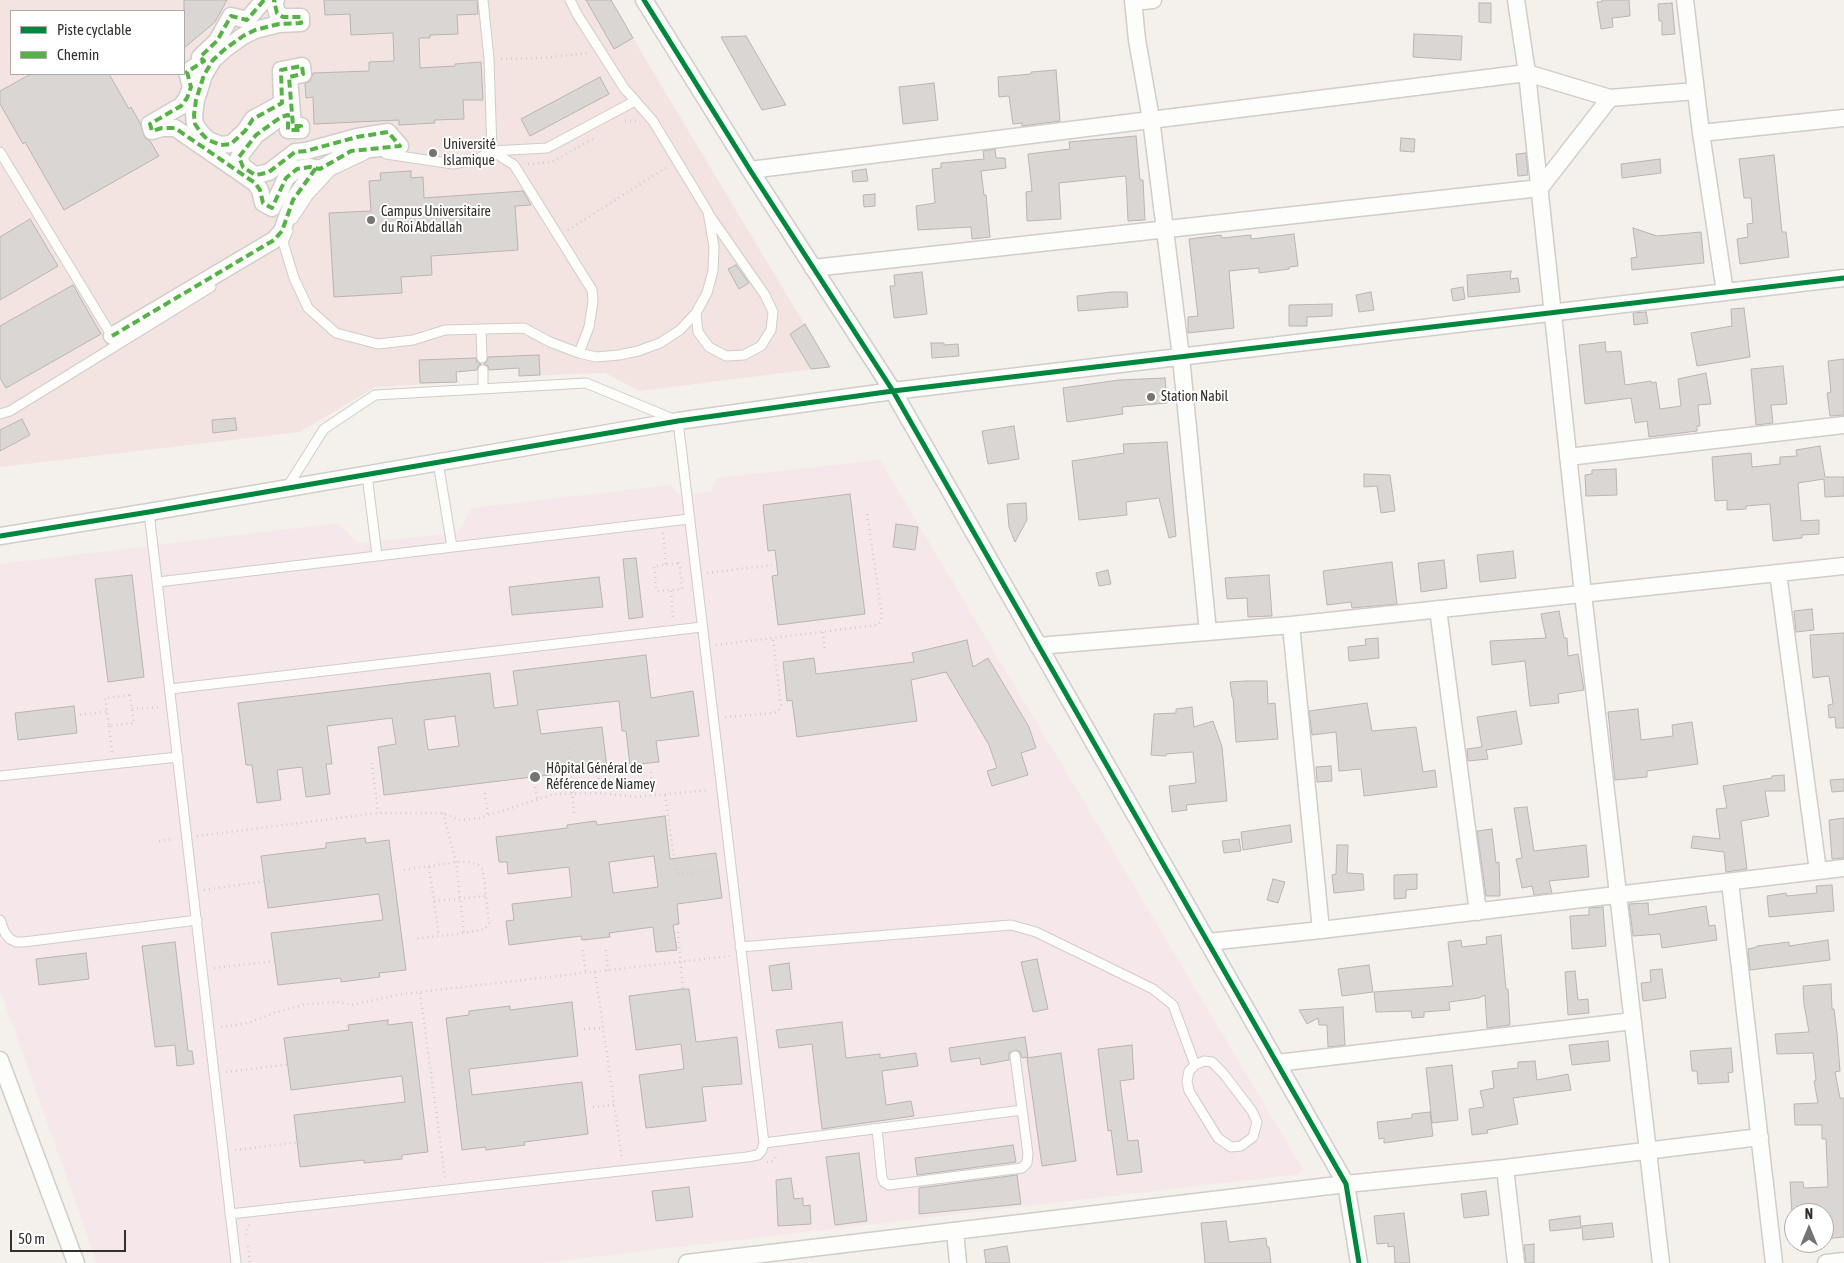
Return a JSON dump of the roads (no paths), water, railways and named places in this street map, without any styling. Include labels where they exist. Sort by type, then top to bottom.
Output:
[{"type":"street","points":[[264,0],[247,20],[231,16],[217,41],[200,57],[204,61],[187,72],[191,86],[187,98],[181,106],[150,124],[152,131],[162,128],[174,128],[255,183],[260,190],[263,202],[272,208],[286,178],[297,169],[320,169],[351,151],[400,146],[388,132],[356,137],[306,151],[295,152],[269,172],[262,174],[255,175],[243,167],[239,156],[256,135],[281,117],[288,115],[288,130],[301,130],[301,126],[292,126],[288,77],[303,74],[302,66],[281,70],[282,103],[253,119],[244,132],[231,144],[220,145],[208,140],[200,133],[194,115],[196,100],[204,75],[213,60],[225,49],[255,30],[279,24],[301,24],[301,17],[283,17],[277,13],[274,1],[276,0]]},
{"type":"street","points":[[644,0],[750,170],[893,391],[1346,1184],[1359,1263]]},
{"type":"street","points":[[1154,0],[1133,1],[1137,40],[1151,119],[1181,357],[1208,632]]},
{"type":"street","points":[[1516,0],[1527,73],[1583,594],[1661,1263]]},
{"type":"street","points":[[1685,0],[1701,133],[1725,292]]},
{"type":"street","points":[[750,170],[1527,73],[1610,98],[1696,91]]},
{"type":"street","points":[[813,268],[1540,188],[1610,98]]},
{"type":"street","points":[[1701,133],[1844,118]]},
{"type":"street","points":[[114,340],[274,240],[282,231],[293,200],[316,168]]},
{"type":"street","points":[[2,532],[149,512],[678,421],[893,391],[1844,278]]},
{"type":"street","points":[[1568,456],[1844,426]]},
{"type":"street","points":[[1038,646],[1291,625],[1844,566]]},
{"type":"street","points":[[1778,572],[1818,872]]},
{"type":"street","points":[[1438,610],[1478,912]]},
{"type":"street","points":[[1291,625],[1321,930]]},
{"type":"street","points":[[1208,942],[1844,868]]},
{"type":"street","points":[[1730,882],[1774,1263]]},
{"type":"street","points":[[1277,1064],[1633,1021]]},
{"type":"street","points":[[0,1060],[76,1263]]},
{"type":"street","points":[[687,1263],[815,1255],[955,1231],[1760,1137]]},
{"type":"street","points":[[1505,1168],[1516,1263]]},
{"type":"street","points":[[955,1231],[958,1263]]},
{"type":"street","points":[[1826,1263],[1844,1261]]},
{"type":"lane","points":[[483,0],[489,59],[492,151]]},
{"type":"lane","points":[[570,0],[624,88],[654,121],[708,212],[765,294],[773,312],[771,330],[761,346],[744,356],[726,356],[709,347],[698,332],[696,313]]},
{"type":"lane","points":[[0,414],[10,411],[114,340],[283,242],[298,210],[308,196],[331,171],[363,155],[388,153],[453,164],[475,160],[492,151],[547,148],[635,101]]},
{"type":"lane","points":[[492,151],[514,165],[592,290],[593,301],[589,327],[579,353]]},
{"type":"lane","points":[[0,152],[114,340]]},
{"type":"lane","points":[[283,242],[294,278],[308,308],[336,333],[378,344],[413,340],[445,330],[524,328],[550,342],[596,357],[638,351],[660,343],[680,330],[696,313],[707,293],[713,271],[714,248],[708,212]]},
{"type":"lane","points":[[481,329],[482,358]]},
{"type":"lane","points":[[483,370],[483,389]]},
{"type":"lane","points":[[230,1214],[758,1155],[764,1143],[678,421],[586,383],[375,395],[324,429],[286,488]]},
{"type":"lane","points":[[438,462],[452,547]]},
{"type":"lane","points":[[367,475],[377,556]]},
{"type":"lane","points":[[149,512],[236,1263]]},
{"type":"lane","points":[[158,582],[689,519]]},
{"type":"lane","points":[[170,689],[702,626]]},
{"type":"lane","points":[[0,776],[178,757]]},
{"type":"lane","points":[[0,920],[5,934],[10,939],[16,942],[24,942],[196,920]]},
{"type":"lane","points":[[741,951],[1011,925],[1036,932],[1153,989],[1173,1005],[1195,1065]]},
{"type":"lane","points":[[877,1129],[882,1178],[889,1185],[1022,1168],[1027,1164],[1028,1154],[1015,1056]]},
{"type":"lane","points":[[1204,1061],[1212,1062],[1224,1073],[1252,1111],[1257,1122],[1253,1137],[1248,1142],[1241,1146],[1231,1147],[1218,1138],[1189,1091],[1186,1081],[1187,1075],[1195,1065],[1204,1061]]},
{"type":"lane","points":[[764,1143],[1022,1110]]},
{"type":"place","name":"Université Islamique","points":[[433,153]]},
{"type":"place","name":"Campus Universitaire du Roi Abdallah","points":[[371,220]]},
{"type":"place","name":"Station Nabil","points":[[1151,397]]},
{"type":"place","name":"Hôpital Général de Référence de Niamey","points":[[535,777]]}]
